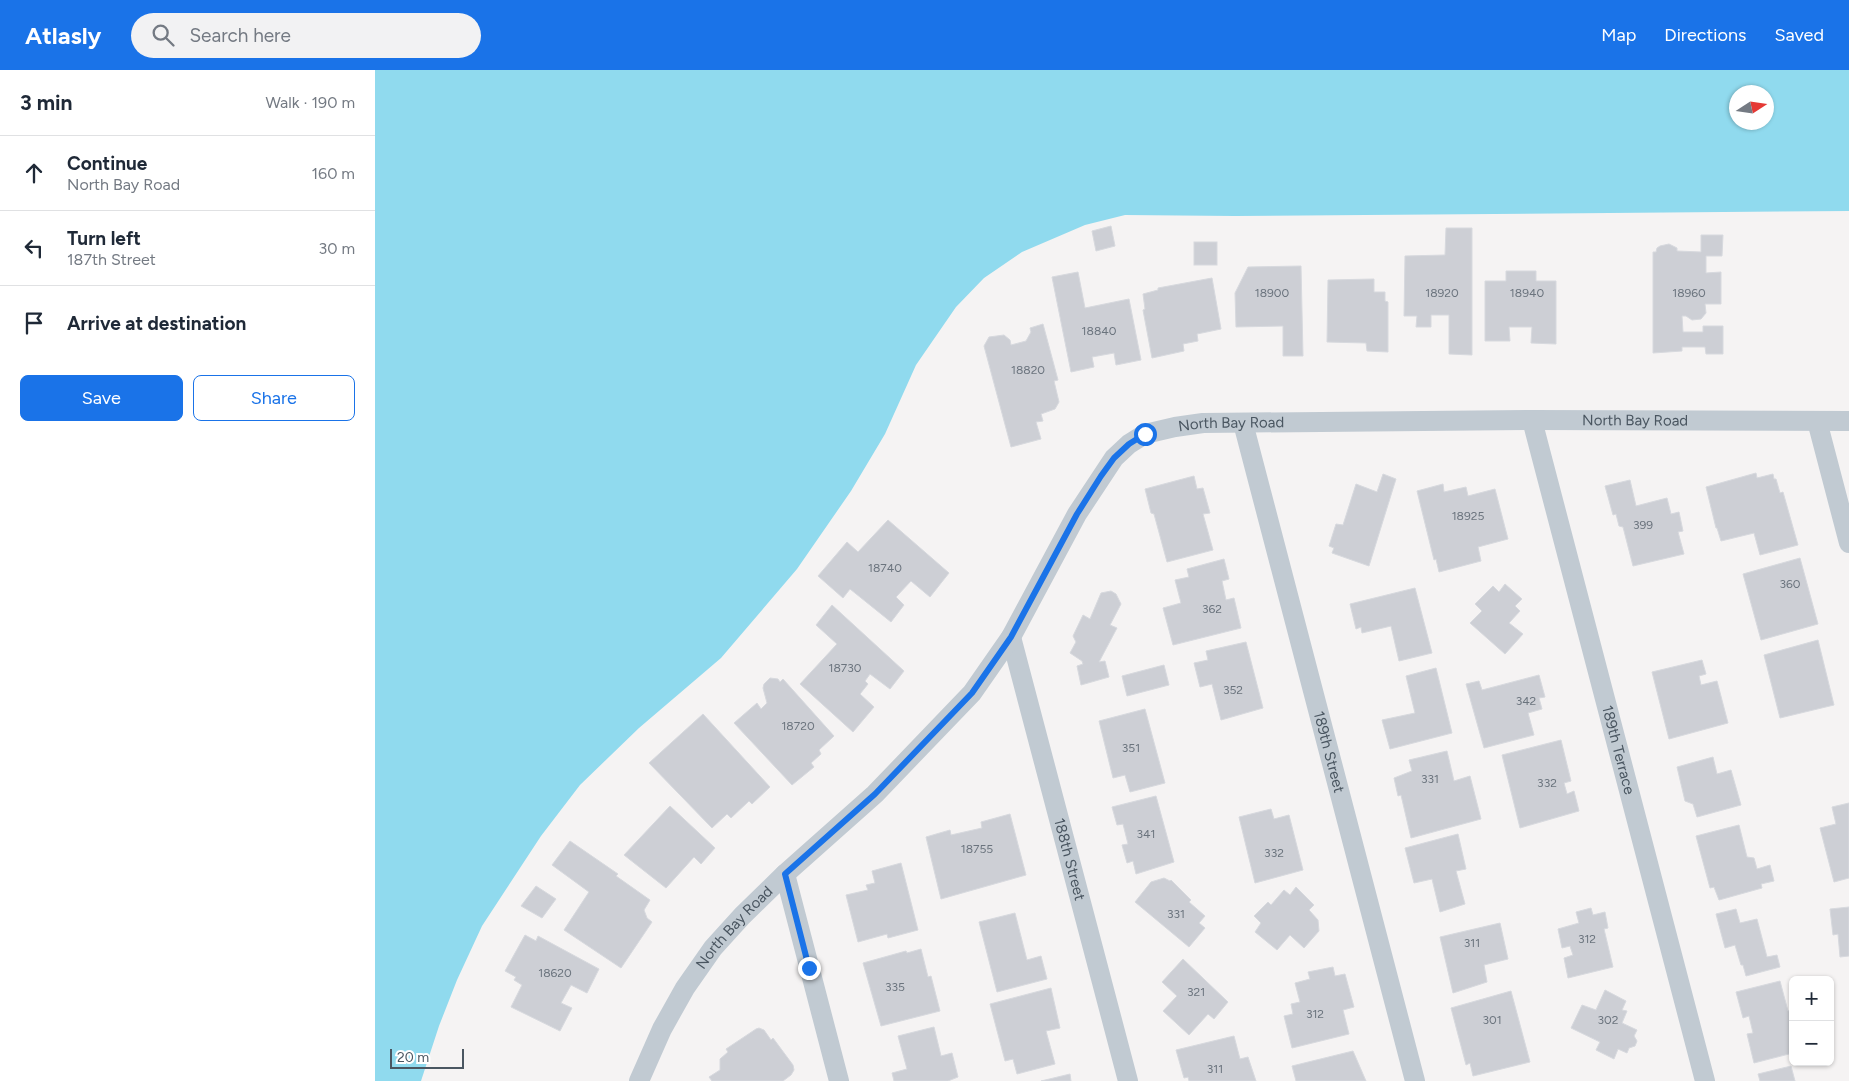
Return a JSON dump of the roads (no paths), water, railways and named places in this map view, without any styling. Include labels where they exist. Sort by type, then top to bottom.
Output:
[{"type":"street","name":"North Bay Road","points":[[639,1081],[667,1021],[685,988],[713,948],[741,916],[785,874],[875,794],[972,693],[1011,637],[1077,514],[1114,458],[1129,444],[1145,434],[1203,423],[1532,420],[1849,421]]},
{"type":"street","name":"189th Terrace","points":[[1532,420],[1705,1081]]},
{"type":"street","points":[[1817,421],[1849,543]]},
{"type":"street","name":"189th Street","points":[[1243,423],[1415,1081]]},
{"type":"street","name":"188th Street","points":[[1011,637],[1127,1081]]},
{"type":"street","points":[[785,874],[839,1081]]},
{"type":"water","points":[[375,70],[1849,70],[1849,211],[1235,216],[1125,215],[1085,225],[1022,252],[984,278],[956,307],[916,365],[885,434],[851,491],[797,569],[721,658],[639,728],[580,785],[541,836],[482,926],[457,980],[439,1026],[421,1081],[375,1081]]}]
